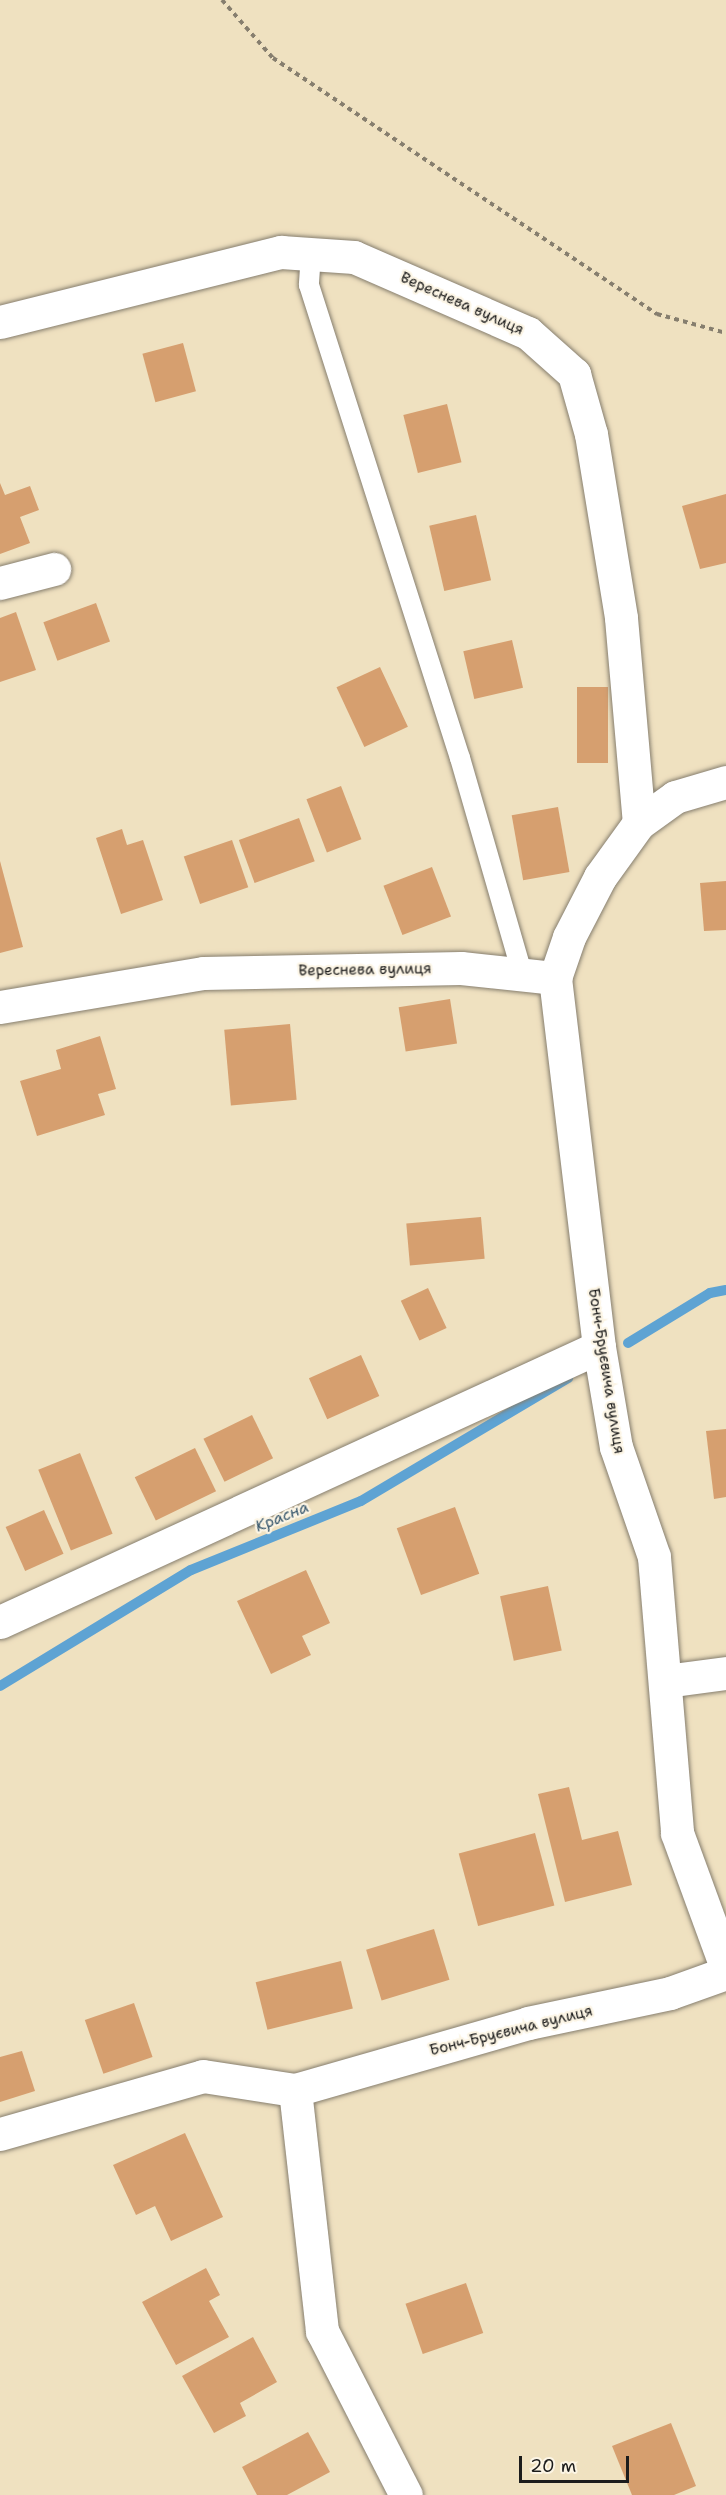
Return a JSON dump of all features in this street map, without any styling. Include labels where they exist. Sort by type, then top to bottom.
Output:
[{"type":"street","name":"Вереснева вулиця","points":[[0,322],[281,252],[354,257],[528,333],[574,374],[591,434],[621,618],[639,823]]},
{"type":"street","points":[[0,583],[54,569]]},
{"type":"street","points":[[555,978],[569,937],[600,877],[639,823],[675,797],[726,782]]},
{"type":"street","name":"Вереснева вулиця","points":[[0,1007],[203,973],[461,968],[555,978]]},
{"type":"street","name":"Бонч-Бруєвича вулиця","points":[[555,978],[599,1347],[616,1447],[654,1557],[677,1833],[726,1967]]},
{"type":"street","points":[[0,1622],[599,1347]]},
{"type":"street","points":[[666,1681],[726,1673]]},
{"type":"street","name":"Бонч-Бруєвича вулиця","points":[[0,2134],[203,2076],[295,2090],[528,2023],[670,1993],[726,1973]]},
{"type":"street","points":[[295,2090],[321,2331],[406,2495]]},
{"type":"lane","points":[[311,254],[309,285],[460,758],[522,973]]},
{"type":"path","points":[[222,0],[273,58],[657,314],[726,333]]},
{"type":"building","points":[[183,343],[196,391],[155,402],[142,354]]},
{"type":"building","points":[[447,404],[462,462],[418,473],[403,415]]},
{"type":"building","points":[[0,483],[5,495],[30,486],[39,510],[20,517],[30,543],[0,554]]},
{"type":"building","points":[[726,494],[726,563],[700,569],[682,506]]},
{"type":"building","points":[[476,515],[491,580],[444,591],[429,526]]},
{"type":"building","points":[[96,603],[110,642],[57,661],[43,622]]},
{"type":"building","points":[[16,612],[36,670],[0,682],[0,618]]},
{"type":"building","points":[[512,640],[523,688],[474,699],[463,651]]},
{"type":"building","points":[[380,667],[408,727],[364,747],[336,687]]},
{"type":"building","points":[[577,687],[608,687],[608,763],[577,763]]},
{"type":"building","points":[[341,786],[361,839],[327,852],[306,799]]},
{"type":"building","points":[[558,807],[569,872],[523,880],[512,815]]},
{"type":"building","points":[[299,818],[315,861],[255,883],[239,840]]},
{"type":"building","points":[[122,829],[127,845],[143,840],[163,900],[121,914],[96,838]]},
{"type":"building","points":[[232,840],[248,887],[200,904],[184,857]]},
{"type":"building","points":[[0,861],[23,947],[0,953]]},
{"type":"building","points":[[432,867],[451,916],[402,935],[383,886]]},
{"type":"building","points":[[726,881],[726,930],[704,931],[700,883]]},
{"type":"building","points":[[450,999],[457,1043],[406,1052],[399,1007]]},
{"type":"building","points":[[290,1024],[297,1100],[231,1105],[224,1030]]},
{"type":"building","points":[[100,1036],[116,1089],[98,1094],[105,1115],[37,1136],[20,1081],[61,1069],[56,1050]]},
{"type":"building","points":[[481,1217],[485,1259],[410,1265],[406,1224]]},
{"type":"building","points":[[428,1288],[447,1328],[419,1341],[401,1301]]},
{"type":"building","points":[[361,1355],[379,1396],[327,1419],[309,1378]]},
{"type":"building","points":[[252,1415],[273,1458],[225,1482],[203,1439]]},
{"type":"building","points":[[726,1429],[726,1497],[714,1499],[706,1431]]},
{"type":"building","points":[[195,1448],[216,1491],[156,1521],[135,1477]]},
{"type":"building","points":[[80,1453],[113,1534],[71,1551],[38,1470]]},
{"type":"building","points":[[455,1507],[479,1574],[421,1595],[397,1528]]},
{"type":"building","points":[[44,1510],[64,1554],[25,1571],[6,1527]]},
{"type":"building","points":[[306,1570],[330,1623],[302,1636],[311,1655],[271,1674],[237,1601]]},
{"type":"building","points":[[548,1586],[562,1651],[514,1661],[500,1596]]},
{"type":"building","points":[[569,1787],[582,1840],[618,1831],[632,1885],[565,1902],[538,1794]]},
{"type":"building","points":[[535,1833],[554,1905],[478,1926],[459,1853]]},
{"type":"building","points":[[434,1929],[449,1980],[382,2000],[366,1950]]},
{"type":"building","points":[[341,1961],[353,2009],[267,2030],[256,1982]]},
{"type":"building","points":[[134,2003],[153,2057],[103,2074],[85,2020]]},
{"type":"building","points":[[22,2051],[35,2091],[0,2102],[0,2057]]},
{"type":"building","points":[[185,2133],[223,2217],[171,2241],[155,2206],[136,2215],[113,2165]]},
{"type":"building","points":[[206,2268],[220,2295],[209,2301],[229,2337],[176,2365],[142,2302]]},
{"type":"building","points":[[466,2283],[483,2333],[423,2354],[405,2304]]},
{"type":"building","points":[[253,2337],[277,2382],[240,2403],[246,2416],[214,2433],[182,2376]]},
{"type":"building","points":[[671,2423],[696,2486],[674,2495],[632,2495],[612,2446]]},
{"type":"building","points":[[308,2432],[330,2472],[287,2495],[257,2495],[242,2467]]},
{"type":"waterway","name":"Красна","points":[[628,1343],[710,1293],[726,1290]]},
{"type":"waterway","name":"Красна","points":[[0,1686],[191,1570],[361,1501],[568,1378]]}]
